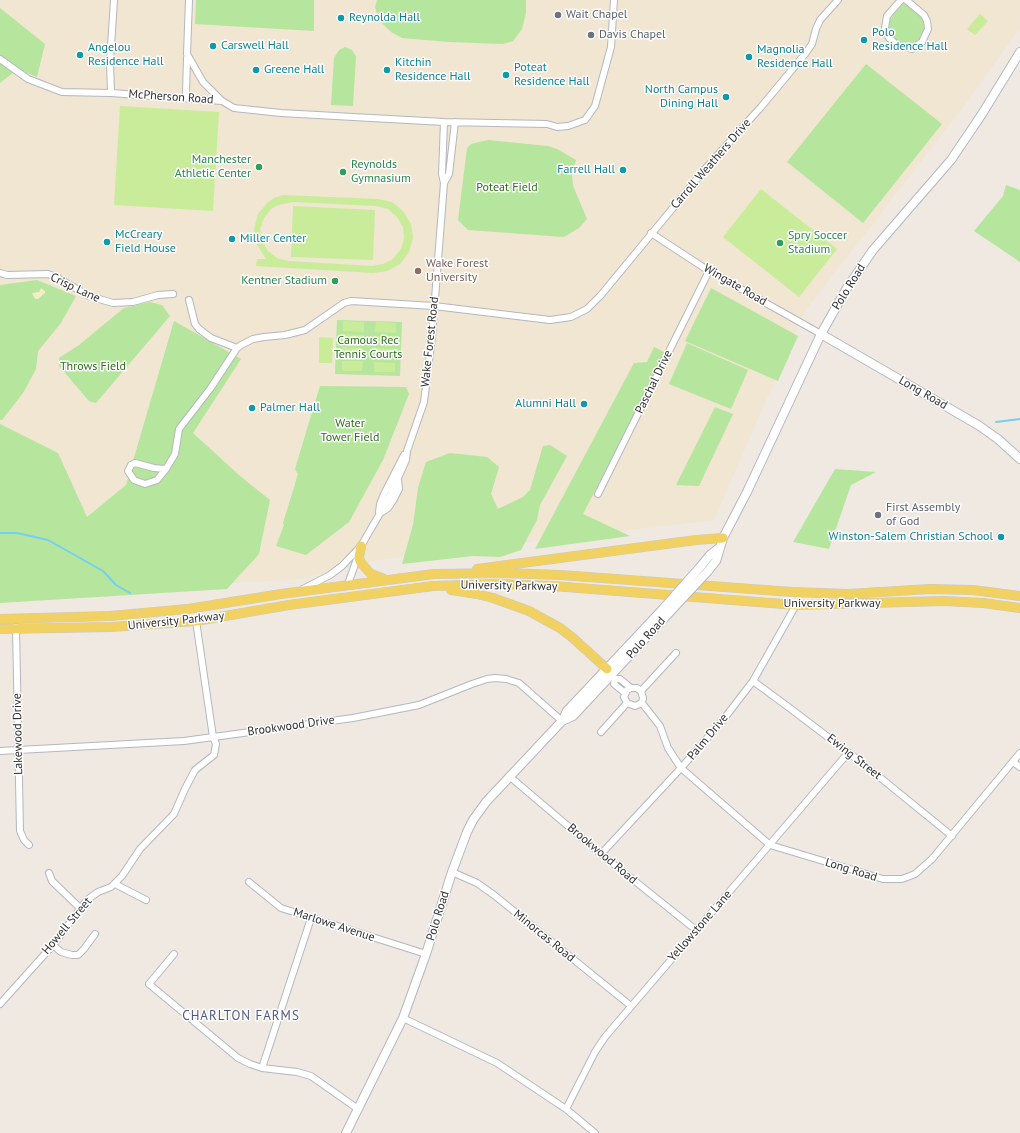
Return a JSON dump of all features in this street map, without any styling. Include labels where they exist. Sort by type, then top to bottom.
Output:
[{"type":"main road","name":"Polo Road","points":[[611,674],[704,568],[710,555],[719,548],[750,486],[821,334],[847,288],[873,250],[951,160],[1020,52]]},
{"type":"main road","name":"Long Road","points":[[821,334],[978,425],[998,439],[1020,459]]},
{"type":"main road","points":[[434,574],[696,540],[723,538]]},
{"type":"main road","points":[[361,546],[359,558],[365,569],[374,576],[386,580]]},
{"type":"main road","name":"University Parkway","points":[[0,629],[16,624],[188,609],[348,584],[434,574],[505,573],[561,575],[792,592],[848,594],[930,589],[973,590],[1020,596]]},
{"type":"main road","points":[[314,601],[319,596],[343,592],[347,590],[348,584]]},
{"type":"main road","name":"University Parkway","points":[[0,619],[16,624],[111,627],[196,621],[314,601],[433,586],[499,584],[552,586],[796,606],[944,601],[983,603],[1020,608]]},
{"type":"main road","points":[[406,589],[462,591],[512,604],[544,618],[560,628],[573,638],[611,674]]},
{"type":"main road","name":"Polo Road","points":[[346,1133],[403,1018],[426,954],[452,872],[466,832],[472,820],[509,776],[562,721],[567,711],[620,667],[665,612]]},
{"type":"street","points":[[111,93],[110,61],[114,0]]},
{"type":"street","points":[[188,98],[186,93],[189,0]]},
{"type":"street","points":[[444,122],[547,124],[557,127],[568,126],[585,120],[595,106],[611,47],[614,0]]},
{"type":"street","name":"Carroll Weathers Drive","points":[[434,306],[550,320],[571,317],[587,309],[593,304],[705,169],[761,108],[805,54],[812,44],[820,20],[838,0]]},
{"type":"street","points":[[901,0],[887,16],[885,28],[889,38],[897,45],[912,48],[922,42],[928,29],[927,20],[924,15],[906,0]]},
{"type":"street","points":[[187,54],[203,82],[222,100]]},
{"type":"street","name":"McPherson Road","points":[[1,62],[28,79],[62,92],[111,93],[222,100],[229,106],[238,109],[281,113],[444,122]]},
{"type":"street","name":"Wake Forest Road","points":[[348,584],[361,546],[398,478],[406,460],[424,402],[432,337],[444,183],[442,174],[444,122]]},
{"type":"street","name":"Wake Forest Road","points":[[444,183],[450,174],[455,122]]},
{"type":"street","name":"Wingate Road","points":[[651,233],[709,272],[821,334]]},
{"type":"street","name":"Paschal Drive","points":[[598,494],[709,272]]},
{"type":"street","name":"Crisp Lane","points":[[0,273],[48,274],[89,296],[113,303],[133,302],[158,295],[174,294]]},
{"type":"street","points":[[189,300],[195,324],[199,329],[211,338],[237,348]]},
{"type":"street","points":[[166,469],[154,468],[135,463],[128,471],[134,480],[139,483],[145,484],[157,480],[166,469],[175,454],[179,429],[210,389],[237,348],[241,345],[253,339],[285,335],[305,330],[331,310],[347,302],[434,306]]},
{"type":"street","name":"Wake Forest Road","points":[[379,514],[380,504],[384,494],[408,450]]},
{"type":"street","name":"Wake Forest Road","points":[[296,592],[330,576],[361,546]]},
{"type":"street","name":"Palm Drive","points":[[601,854],[681,768],[723,720],[752,681],[796,606]]},
{"type":"street","name":"Howell Street","points":[[0,1004],[53,945],[87,900],[115,884],[122,876],[140,849],[174,814],[184,789],[195,770],[214,755],[216,744],[213,737],[196,621]]},
{"type":"street","name":"Lakewood Drive","points":[[16,624],[20,831],[24,840],[30,845]]},
{"type":"street","points":[[641,691],[676,653]]},
{"type":"street","points":[[611,674],[631,688]]},
{"type":"street","points":[[611,674],[614,684],[625,693]]},
{"type":"street","name":"Brookwood Drive","points":[[0,751],[184,741],[353,718],[418,705],[472,684],[495,678],[506,679],[519,683],[562,721]]},
{"type":"street","name":"Ewing Street","points":[[752,681],[792,709],[952,836]]},
{"type":"street","points":[[637,688],[641,691],[643,698],[642,703],[635,706],[627,704],[624,697],[627,690],[637,688]]},
{"type":"street","name":"Long Road","points":[[642,703],[660,726],[668,748],[681,768],[770,845],[883,879],[902,879],[915,874],[932,859],[1020,753]]},
{"type":"street","points":[[601,732],[627,704]]},
{"type":"street","name":"Yellowstone Lane","points":[[566,1109],[595,1052],[605,1037],[848,753]]},
{"type":"street","points":[[1013,762],[1020,767]]},
{"type":"street","name":"Brookwood Road","points":[[509,776],[601,854],[696,930]]},
{"type":"street","points":[[49,872],[52,881],[81,909]]},
{"type":"street","name":"Minorcas Road","points":[[452,872],[477,883],[631,1006]]},
{"type":"street","name":"Marlowe Avenue","points":[[249,882],[281,908],[426,954]]},
{"type":"street","points":[[115,884],[146,900]]},
{"type":"street","points":[[262,1068],[311,918]]},
{"type":"street","points":[[53,945],[61,952],[78,955],[95,934]]},
{"type":"street","points":[[174,954],[149,984],[238,1058],[262,1068],[297,1072],[311,1076],[358,1109]]},
{"type":"street","points":[[0,991],[6,997]]},
{"type":"street","points":[[403,1018],[497,1063],[566,1109],[595,1133]]},
{"type":"shaded area","name":"Wake Forest University","points":[[0,0],[1020,0],[1020,28],[958,114],[805,311],[714,520],[384,559],[299,579],[0,598]]},
{"type":"green space","points":[[196,0],[314,0],[314,31],[195,24]]},
{"type":"green space","points":[[377,0],[526,0],[526,13],[522,29],[513,41],[503,44],[449,42],[402,38],[391,32],[381,22],[375,7]]},
{"type":"green space","points":[[904,3],[920,16],[923,21],[924,28],[920,39],[913,45],[896,41],[890,35],[888,28],[890,20]]},
{"type":"green space","points":[[0,8],[45,44],[37,77],[18,69],[0,83]]},
{"type":"green space","points":[[980,14],[988,21],[975,35],[967,29]]},
{"type":"green space","points":[[345,47],[352,50],[356,56],[353,106],[331,105],[334,58],[339,50]]},
{"type":"green space","points":[[866,64],[942,124],[863,223],[787,162]]},
{"type":"green space","points":[[120,106],[219,112],[213,211],[114,205]]},
{"type":"green space","name":"Poteat Field","points":[[488,140],[548,146],[557,149],[576,160],[572,175],[573,186],[587,219],[579,228],[564,237],[468,230],[458,220],[467,148],[471,144]]},
{"type":"green space","points":[[1006,185],[1020,190],[1020,262],[974,231],[1003,196]]},
{"type":"green space","name":"Spry Soccer Stadium","points":[[761,189],[837,249],[799,297],[723,237]]},
{"type":"green space","points":[[283,195],[378,199],[392,202],[403,211],[411,224],[413,238],[409,252],[400,264],[387,271],[373,273],[256,266],[257,259],[266,259],[256,243],[254,229],[258,214],[267,203],[274,198]],"holes":[[[294,202],[376,206],[388,209],[397,217],[403,227],[404,238],[401,249],[393,259],[383,264],[372,266],[288,261],[277,258],[268,251],[262,241],[260,229],[264,218],[271,209],[278,205]]]},
{"type":"green space","points":[[293,206],[375,210],[373,260],[291,257]]},
{"type":"green space","points":[[37,280],[76,296],[61,323],[38,351],[36,369],[23,393],[2,420],[0,420],[0,285]]},
{"type":"green space","points":[[711,288],[798,336],[778,381],[685,341]]},
{"type":"green space","name":"Throws Field","points":[[150,302],[162,305],[170,316],[96,403],[89,401],[59,366],[59,358],[79,345],[124,308]]},
{"type":"green space","name":"Camous Rec Tennis Courts","points":[[337,320],[402,322],[400,376],[335,374]]},
{"type":"green space","points":[[174,321],[241,359],[193,433],[240,476],[270,500],[259,554],[227,589],[0,603],[0,424],[58,453],[87,517],[126,485]]},
{"type":"green space","points":[[343,321],[364,322],[364,332],[343,331]]},
{"type":"green space","points":[[376,322],[396,323],[396,333],[375,332]]},
{"type":"green space","points":[[343,334],[364,335],[363,345],[342,344]]},
{"type":"green space","points":[[375,336],[396,336],[396,346],[375,345]]},
{"type":"green space","points":[[319,337],[333,338],[332,363],[319,363]]},
{"type":"green space","points":[[687,343],[748,370],[731,409],[669,384]]},
{"type":"green space","points":[[342,347],[363,348],[363,358],[342,357]]},
{"type":"green space","points":[[654,347],[666,353],[583,514],[630,536],[535,549],[634,363],[647,362]]},
{"type":"green space","points":[[375,348],[396,349],[395,359],[374,358]]},
{"type":"green space","points":[[342,361],[363,361],[362,371],[342,371]]},
{"type":"green space","points":[[374,362],[395,363],[395,372],[374,372]]},
{"type":"green space","name":"Water Tower Field","points":[[320,386],[406,387],[409,394],[383,460],[349,522],[306,555],[276,546],[284,525],[283,523],[298,474],[295,469]]},
{"type":"green space","points":[[715,407],[733,414],[699,486],[676,485]]},
{"type":"green space","points":[[550,445],[567,456],[540,505],[537,520],[521,550],[500,557],[473,556],[402,564],[413,525],[418,488],[426,462],[450,453],[487,457],[499,467],[491,494],[498,509],[523,497],[530,490],[543,446]]},
{"type":"green space","points":[[835,469],[876,472],[851,485],[829,549],[793,542]]},
{"type":"sand","points":[[41,288],[45,291],[45,293],[38,299],[35,299],[32,293],[39,292]]},
{"type":"waterway","points":[[996,422],[1020,419]]},
{"type":"waterway","points":[[0,533],[17,533],[48,540],[103,571],[116,585],[130,593]]},
{"type":"place","name":"Wait Chapel","points":[[558,15]]},
{"type":"place","name":"Reynolda Hall","points":[[341,18]]},
{"type":"place","name":"Davis Chapel","points":[[591,35]]},
{"type":"place","name":"Polo Residence Hall","points":[[864,40]]},
{"type":"place","name":"Carswell Hall","points":[[213,46]]},
{"type":"place","name":"Angelou Residence Hall","points":[[80,55]]},
{"type":"place","name":"Magnolia Residence Hall","points":[[749,57]]},
{"type":"place","name":"Greene Hall","points":[[256,70]]},
{"type":"place","name":"Kitchin Residence Hall","points":[[387,70]]},
{"type":"place","name":"Poteat Residence Hall","points":[[506,75]]},
{"type":"place","name":"North Campus Dining Hall","points":[[726,97]]},
{"type":"place","name":"Manchester Athletic Center","points":[[259,167]]},
{"type":"place","name":"Farrell Hall","points":[[623,170]]},
{"type":"place","name":"Reynolds Gymnasium","points":[[343,172]]},
{"type":"place","name":"Miller Center","points":[[232,239]]},
{"type":"place","name":"McCreary Field House","points":[[107,242]]},
{"type":"place","name":"Spry Soccer Stadium","points":[[780,243]]},
{"type":"place","name":"Wake Forest University","points":[[418,271]]},
{"type":"place","name":"Kentner Stadium","points":[[335,281]]},
{"type":"place","name":"Alumni Hall","points":[[584,404]]},
{"type":"place","name":"Palmer Hall","points":[[252,408]]},
{"type":"place","name":"First Assembly of God","points":[[878,515]]},
{"type":"place","name":"Winston-Salem Christian School","points":[[1001,537]]},
{"type":"district","name":"CHARLTON FARMS","points":[[241,1016]]}]
